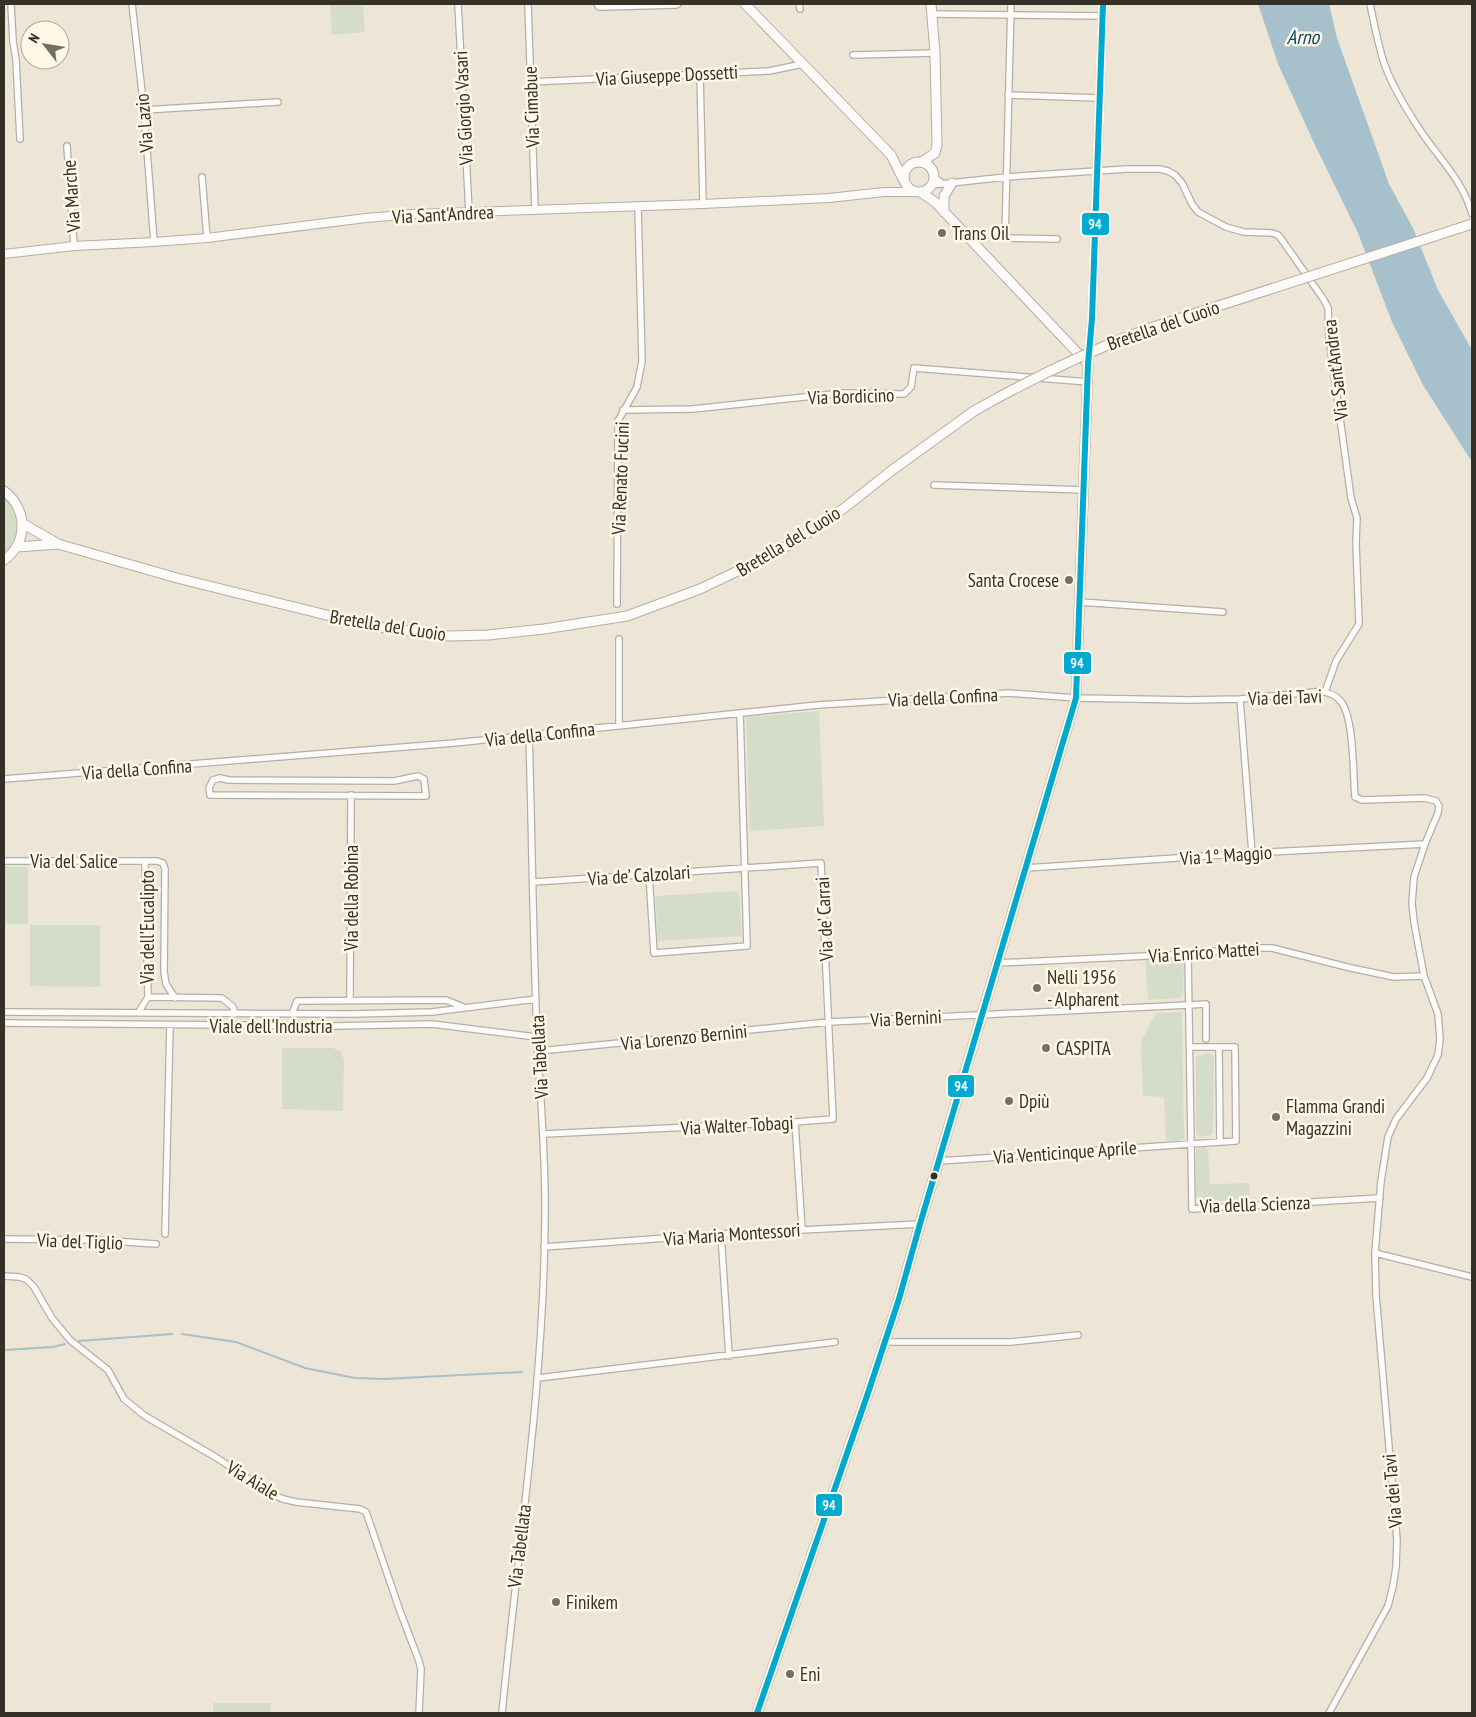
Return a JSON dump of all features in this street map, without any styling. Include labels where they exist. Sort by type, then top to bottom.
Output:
[{"type":"main road","points":[[745,4],[891,155],[907,187],[926,187]]},
{"type":"main road","points":[[904,180],[905,170],[912,164],[922,162],[933,155],[937,148],[935,53],[931,4]]},
{"type":"main road","points":[[891,155],[912,164]]},
{"type":"main road","points":[[757,1713],[899,1298],[1076,698],[1085,490],[1088,364],[935,202],[926,187],[929,166],[922,162]]},
{"type":"main road","points":[[944,212],[944,196],[948,183]]},
{"type":"main road","name":"Bretella del Cuoio","points":[[22,523],[58,544],[177,578],[371,626],[448,636],[488,635],[544,629],[626,616],[700,589],[793,543],[843,509],[891,471],[974,411],[1020,384],[1055,367],[1147,329],[1472,224]]},
{"type":"main road","points":[[4,491],[16,503],[22,516],[21,535],[17,547],[4,560]]},
{"type":"main road","name":"Bretella del Cuoio","points":[[17,547],[58,544]]},
{"type":"street","points":[[12,4],[20,138]]},
{"type":"street","name":"Via Lazio","points":[[132,4],[144,110],[154,242]]},
{"type":"street","name":"Via Giorgio Vasari","points":[[458,4],[469,212]]},
{"type":"street","name":"Via Cimabue","points":[[528,4],[536,210]]},
{"type":"street","points":[[597,4],[599,7],[676,6],[678,4]]},
{"type":"street","points":[[1011,4],[1005,238],[1057,239]]},
{"type":"street","points":[[1088,364],[1092,319],[1103,4]]},
{"type":"street","points":[[1370,4],[1385,65],[1396,90],[1419,129],[1456,176],[1469,202],[1472,214]]},
{"type":"street","points":[[931,14],[1103,16]]},
{"type":"street","points":[[853,55],[935,53]]},
{"type":"street","name":"Via Giuseppe Dossetti","points":[[530,82],[769,71],[803,64]]},
{"type":"street","points":[[700,73],[703,204]]},
{"type":"street","points":[[1008,95],[1099,98]]},
{"type":"street","points":[[144,110],[278,102]]},
{"type":"street","name":"Via Marche","points":[[67,146],[74,246]]},
{"type":"street","name":"Via Sant'Andrea","points":[[4,254],[74,246],[206,238],[366,218],[469,212],[638,207],[829,198],[1006,177],[1127,169],[1159,169],[1168,171],[1182,183],[1198,212],[1226,227],[1244,232],[1278,235],[1328,308],[1329,338],[1351,498],[1357,518],[1359,624],[1336,661],[1325,692]]},
{"type":"street","points":[[202,177],[206,238]]},
{"type":"street","name":"Via Sant'Andrea","points":[[884,192],[904,180]]},
{"type":"street","name":"Via Renato Fucini","points":[[617,604],[618,421],[637,387],[642,361],[638,207]]},
{"type":"street","name":"Via Bordicino","points":[[623,410],[693,409],[842,393],[904,394],[911,388],[914,368],[1088,382]]},
{"type":"street","points":[[934,485],[1085,490]]},
{"type":"street","points":[[1080,602],[1223,612]]},
{"type":"street","points":[[619,639],[619,726]]},
{"type":"street","name":"Via dei Tavi","points":[[1076,698],[1240,699],[1325,692],[1338,699],[1346,711],[1355,797],[1362,800],[1425,798],[1433,799],[1438,803],[1438,813],[1414,878],[1412,903],[1424,976],[1438,1014],[1440,1039],[1438,1055],[1427,1078],[1396,1119],[1388,1137],[1375,1253],[1376,1295],[1397,1540],[1396,1567],[1388,1606],[1329,1713]]},
{"type":"street","name":"Via della Confina","points":[[4,779],[444,744],[818,705],[1009,694],[1076,698]]},
{"type":"street","points":[[1240,699],[1252,852]]},
{"type":"street","points":[[649,874],[654,952],[747,946],[740,713]]},
{"type":"street","name":"Via Tabellata","points":[[502,1713],[538,1378],[546,1218],[544,1134],[536,999],[529,734]]},
{"type":"street","points":[[418,776],[424,779],[426,786],[426,796],[351,795],[210,795],[209,788],[213,780],[220,778],[238,780],[394,780],[418,776]]},
{"type":"street","name":"Via della Robina","points":[[350,1000],[351,795]]},
{"type":"street","name":"Via 1° Maggio","points":[[1026,868],[1252,852],[1425,844]]},
{"type":"street","name":"Via del Salice","points":[[4,861],[145,861]]},
{"type":"street","name":"Via dell'Eucalipto","points":[[148,997],[145,861],[161,861],[164,866],[164,972],[166,984],[175,998]]},
{"type":"street","name":"Via de’ Carrai","points":[[744,868],[821,863],[829,1022]]},
{"type":"street","name":"Via de’ Calzolari","points":[[534,882],[744,868]]},
{"type":"street","name":"Via Enrico Mattei","points":[[998,963],[1272,948],[1394,977],[1424,976]]},
{"type":"street","name":"Via della Scienza","points":[[1188,954],[1192,1209],[1380,1198]]},
{"type":"street","points":[[138,1013],[148,997],[222,998],[233,1007],[235,1014]]},
{"type":"street","name":"Viale dell'Industria","points":[[4,1012],[292,1014],[432,1012],[536,999]]},
{"type":"street","points":[[292,1014],[297,1001],[446,1000],[465,1008]]},
{"type":"street","points":[[1189,1005],[1206,1004],[1206,1039]]},
{"type":"street","name":"Via Bernini","points":[[829,1022],[1189,1005]]},
{"type":"street","name":"Via Lorenzo Bernini","points":[[539,1051],[829,1022]]},
{"type":"street","name":"Via Walter Tobagi","points":[[544,1134],[832,1119],[829,1022]]},
{"type":"street","name":"Viale dell'Industria","points":[[4,1023],[335,1026],[432,1024],[538,1037]]},
{"type":"street","points":[[165,1234],[170,1025]]},
{"type":"street","points":[[1190,1046],[1235,1047],[1236,1131],[1236,1141],[1191,1144]]},
{"type":"street","points":[[1219,1047],[1220,1142]]},
{"type":"street","points":[[795,1122],[802,1229]]},
{"type":"street","name":"Via Venticinque Aprile","points":[[939,1161],[1191,1144]]},
{"type":"street","name":"Via Maria Montessori","points":[[544,1247],[802,1229],[920,1224]]},
{"type":"street","points":[[721,1234],[729,1356]]},
{"type":"street","name":"Via del Tiglio","points":[[4,1239],[97,1240],[156,1244]]},
{"type":"street","points":[[1375,1253],[1472,1277]]},
{"type":"street","name":"Via Aiale","points":[[4,1276],[26,1279],[34,1287],[52,1318],[70,1340],[108,1370],[124,1399],[146,1416],[283,1499],[360,1508],[366,1512],[419,1661],[421,1669],[420,1713]]},
{"type":"street","points":[[885,1342],[1011,1342],[1078,1335]]},
{"type":"street","points":[[538,1378],[836,1342]]},
{"type":"green space","points":[[330,4],[363,4],[365,32],[332,35]]},
{"type":"green space","points":[[4,498],[14,512],[17,526],[14,540],[4,554]]},
{"type":"green space","points":[[819,711],[824,826],[750,831],[746,717]]},
{"type":"green space","points":[[4,867],[28,867],[28,924],[4,924]]},
{"type":"green space","points":[[739,891],[742,936],[658,941],[655,896]]},
{"type":"green space","points":[[30,925],[100,925],[100,987],[30,986]]},
{"type":"green space","points":[[1180,957],[1184,961],[1183,995],[1180,998],[1148,1000],[1145,960]]},
{"type":"green space","points":[[1182,1012],[1184,1138],[1166,1141],[1164,1097],[1143,1096],[1141,1041],[1156,1013]]},
{"type":"green space","points":[[282,1048],[333,1048],[341,1052],[344,1060],[343,1111],[282,1109]]},
{"type":"green space","points":[[1210,1053],[1214,1057],[1213,1132],[1211,1135],[1199,1137],[1196,1133],[1196,1056]]},
{"type":"green space","points":[[1205,1147],[1208,1150],[1210,1184],[1249,1183],[1250,1199],[1200,1201],[1196,1196],[1196,1149]]},
{"type":"green space","points":[[213,1703],[271,1703],[270,1713],[213,1713]]},
{"type":"water","name":"Arno","points":[[1258,4],[1329,4],[1337,38],[1389,184],[1413,228],[1438,290],[1472,350],[1472,462],[1423,385],[1392,322],[1358,233],[1278,64]]},
{"type":"waterway","points":[[79,1341],[172,1334]]},
{"type":"waterway","points":[[182,1334],[236,1342],[305,1368],[355,1378],[384,1379],[522,1372]]},
{"type":"waterway","points":[[4,1350],[53,1347],[65,1344]]},
{"type":"transit line","name":"94","points":[[757,1713],[899,1299],[1076,698],[1103,4]]},
{"type":"place","name":"Trans Oil","points":[[942,233]]},
{"type":"place","name":"Santa Crocese","points":[[1069,580]]},
{"type":"place","name":"Nelli 1956 - Alpharent","points":[[1037,988]]},
{"type":"place","name":"CASPITA","points":[[1046,1048]]},
{"type":"place","name":"Dpiù","points":[[1009,1101]]},
{"type":"place","name":"Flamma Grandi Magazzini","points":[[1276,1117]]},
{"type":"place","name":"Finikem","points":[[556,1602]]},
{"type":"place","name":"Eni","points":[[790,1674]]}]
